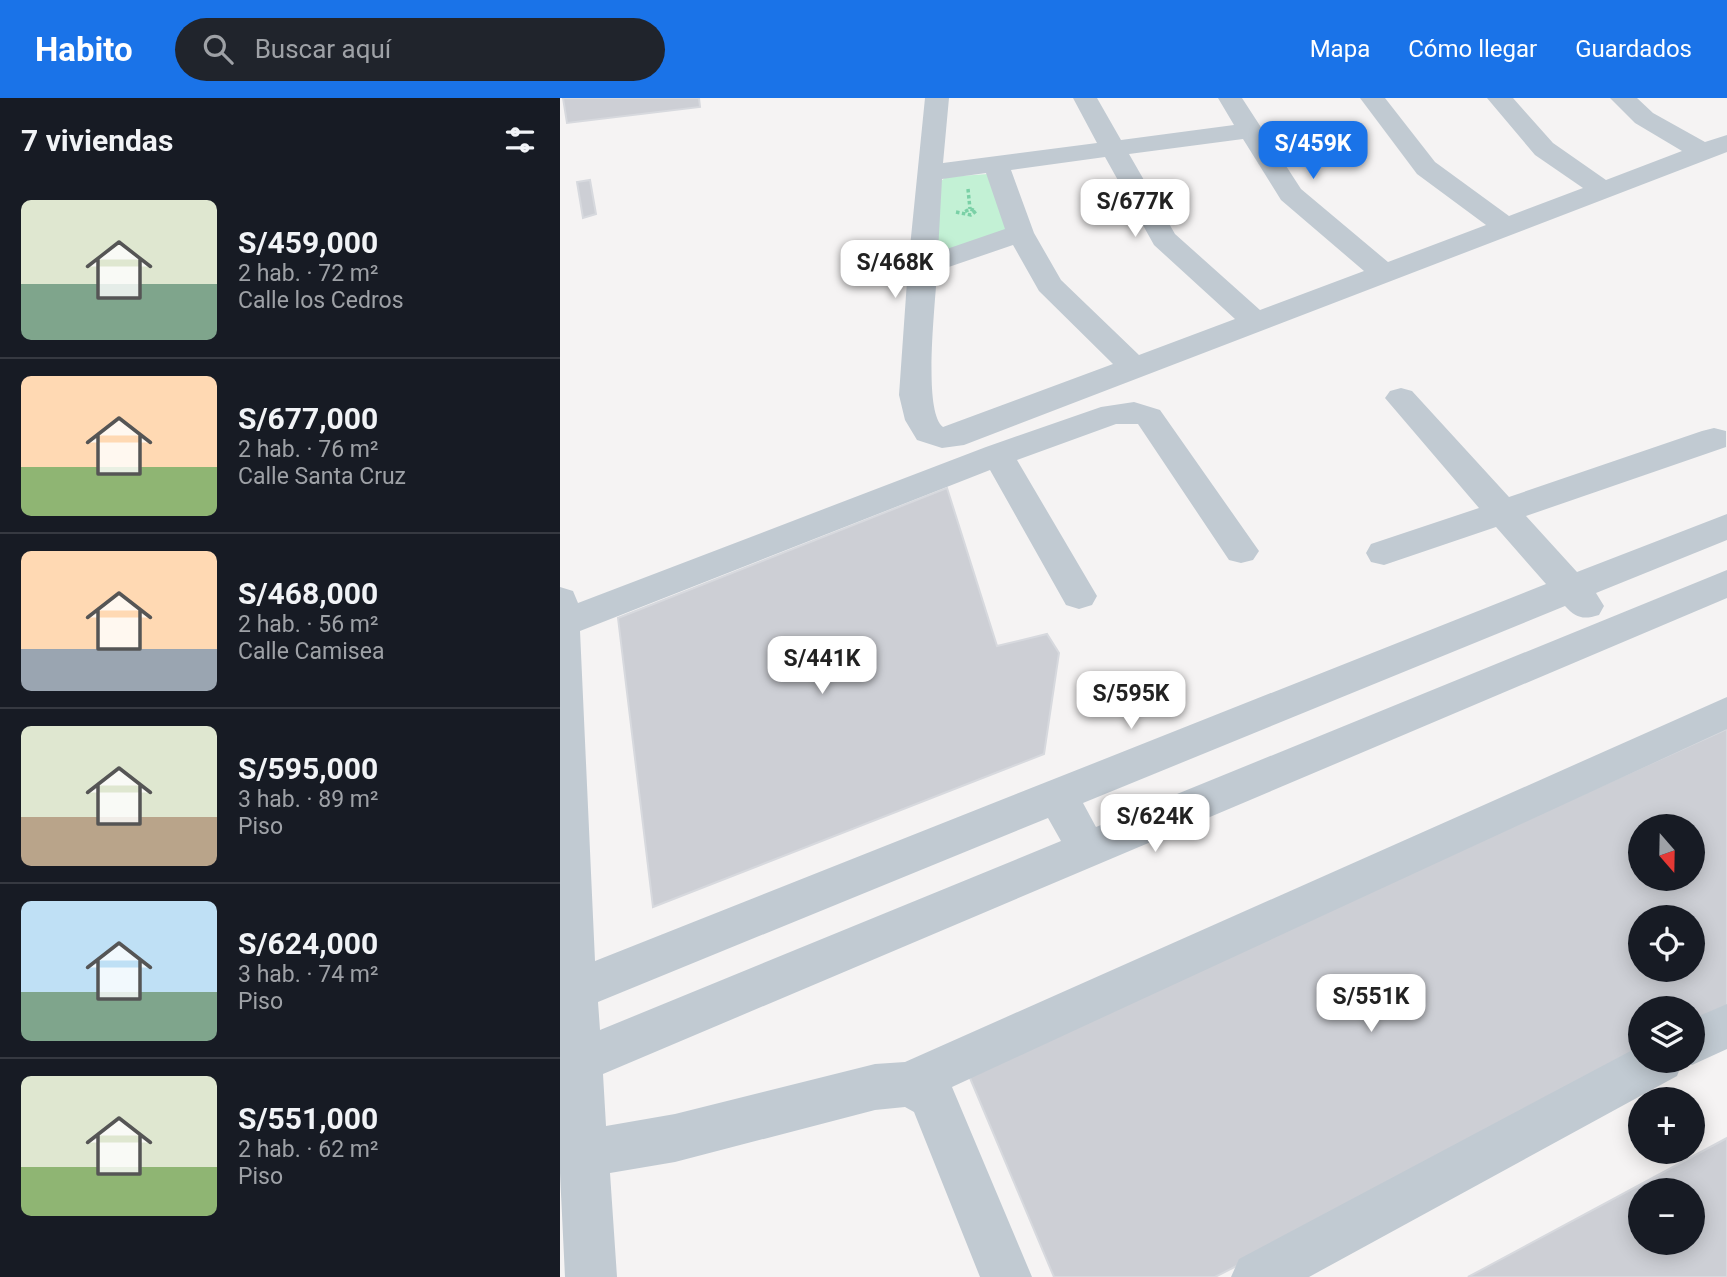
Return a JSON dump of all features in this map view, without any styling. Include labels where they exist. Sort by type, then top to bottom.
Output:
[{"type":"street","points":[[937,98],[922,267],[915,395],[920,420],[930,435],[939,439],[952,437],[1136,369],[1715,147]]},
{"type":"street","points":[[1085,98],[1164,239],[1257,323]]},
{"type":"street","points":[[1230,98],[1292,194],[1385,274]]},
{"type":"street","points":[[1372,98],[1426,168],[1507,227]]},
{"type":"street","points":[[1499,98],[1544,149],[1603,190]]},
{"type":"street","points":[[1622,98],[1644,118],[1715,147]]},
{"type":"street","points":[[929,173],[1251,130]]},
{"type":"street","points":[[996,166],[1020,233],[1049,285],[1136,369]]},
{"type":"street","points":[[922,267],[1020,233]]},
{"type":"street","points":[[1401,398],[1609,631]]},
{"type":"street","points":[[591,1277],[583,1154],[569,1065],[561,612],[1112,414],[1134,412],[1149,417],[1241,551]]},
{"type":"street","points":[[1384,554],[1714,439]]},
{"type":"street","points":[[998,454],[1079,596]]},
{"type":"street","points":[[567,992],[1727,526]]},
{"type":"street","points":[[569,1065],[1727,583]]},
{"type":"street","points":[[583,1154],[675,1138],[875,1087],[908,1084],[1727,712]]},
{"type":"street","points":[[1056,794],[1087,849]]},
{"type":"street","points":[[1705,1036],[1727,1025]]},
{"type":"street","points":[[1256,1277],[1636,1073]]},
{"type":"street","points":[[908,1084],[932,1096],[1006,1277]]},
{"type":"green space","points":[[988,174],[1013,235],[936,256],[941,181],[946,177]]},
{"type":"building","points":[[563,98],[699,98],[700,107],[567,123]]},
{"type":"building","points":[[590,180],[596,214],[583,218],[577,182]]},
{"type":"building","points":[[947,488],[997,646],[1047,634],[1059,653],[1044,754],[653,907],[618,618]]},
{"type":"building","points":[[1727,729],[1727,1015],[1705,1026],[1705,996],[1628,996],[1628,1066],[1215,1277],[1054,1277],[967,1071]]},
{"type":"building","points":[[1727,1138],[1727,1277],[1468,1277],[1628,1191],[1628,1255],[1705,1255],[1705,1178],[1652,1178],[1679,1164],[1705,1164],[1705,1150]]}]
